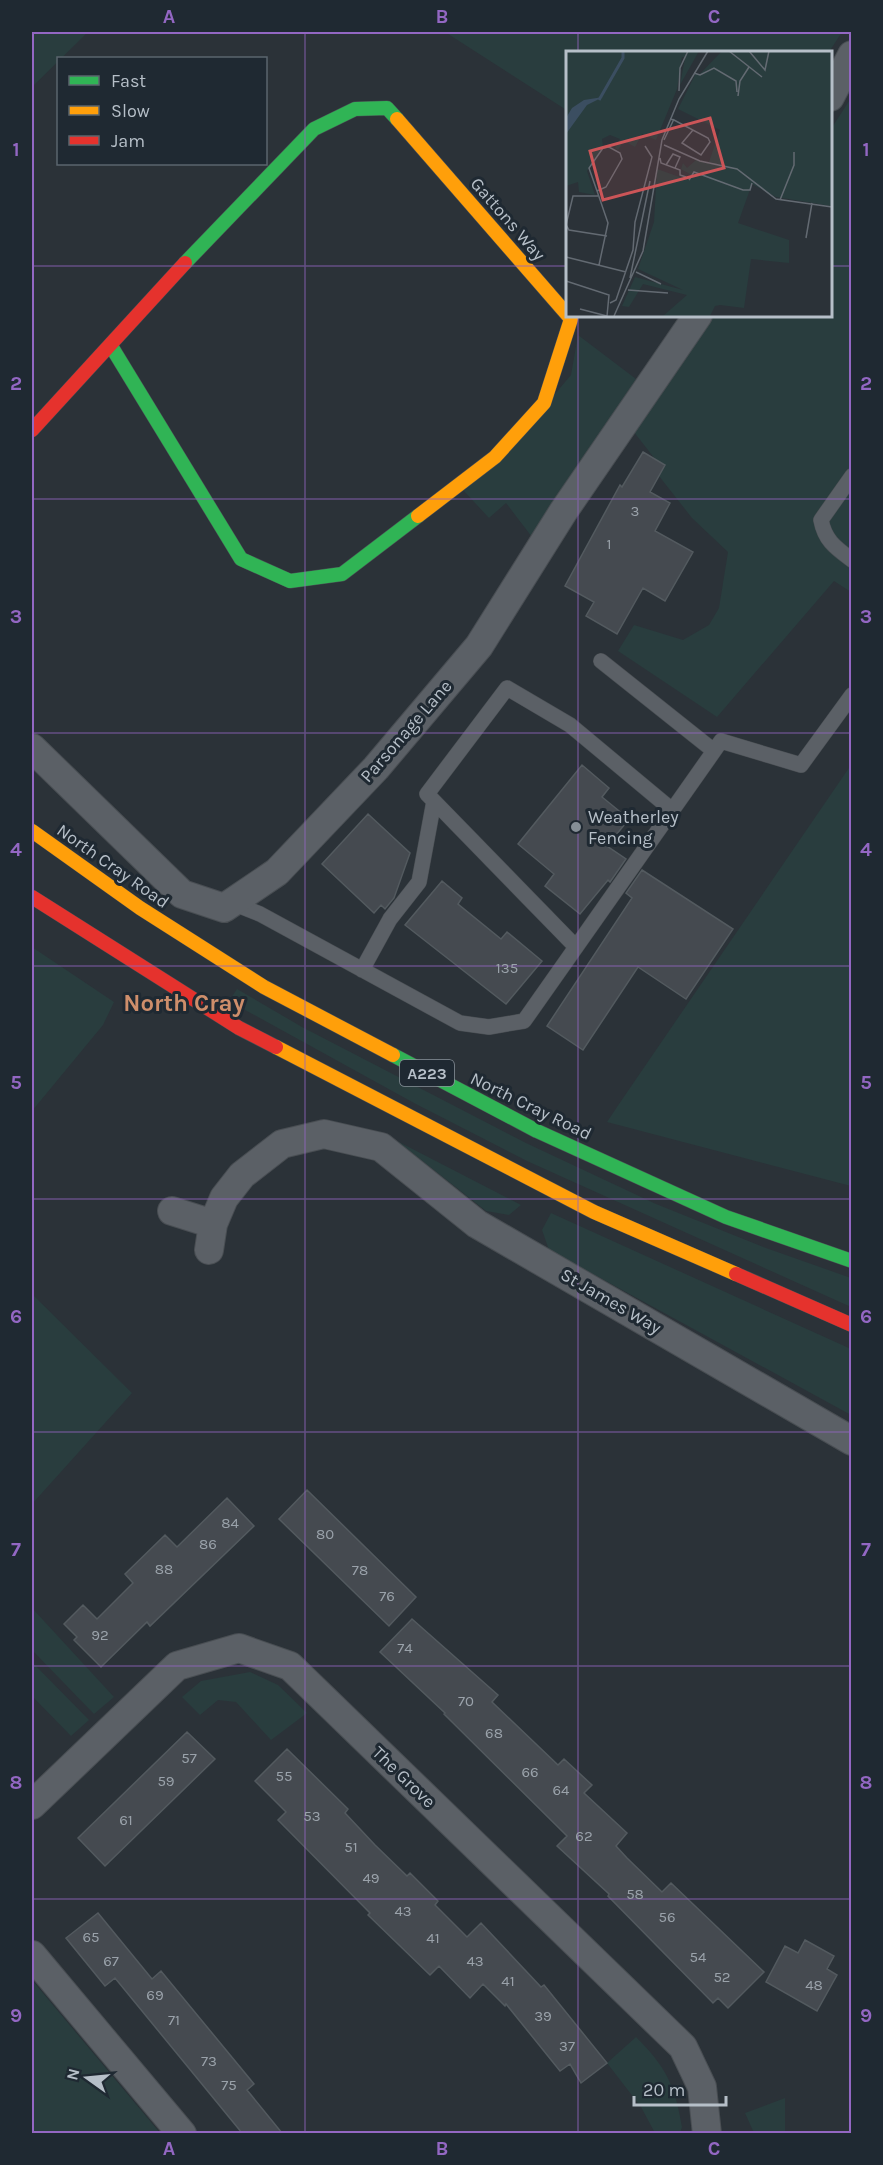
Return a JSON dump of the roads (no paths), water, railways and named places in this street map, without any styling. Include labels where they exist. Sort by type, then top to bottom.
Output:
[{"type":"main road","name":"Gattons Way","points":[[32,430],[187,261],[314,129],[355,109],[387,108],[566,313]]},
{"type":"main road","name":"Gattons Way","points":[[111,346],[241,559],[290,581],[342,574],[495,457],[544,403],[571,319],[568,316]]},
{"type":"main road","name":"North Cray Road","points":[[32,831],[140,908],[264,987],[537,1131],[726,1217],[852,1261]]},
{"type":"main road","name":"A223","points":[[32,897],[239,1028],[594,1212],[852,1325]]},
{"type":"street","points":[[832,95],[852,55]]},
{"type":"street","name":"Parsonage Lane","points":[[229,902],[277,872],[376,768],[478,646],[563,513],[697,316]]},
{"type":"street","points":[[32,748],[182,894],[224,908],[229,902]]},
{"type":"street","name":"St James Way","points":[[172,1211],[211,1237],[224,1198],[243,1175],[282,1144],[324,1134],[381,1147],[477,1224],[852,1441]]},
{"type":"street","name":"The Grove","points":[[32,1805],[177,1666],[239,1648],[290,1666],[682,2047],[702,2087],[707,2133]]},
{"type":"street","points":[[32,1955],[182,2133]]},
{"type":"lane","points":[[852,476],[822,520],[824,535],[833,546],[852,560]]},
{"type":"lane","points":[[601,661],[714,751]]},
{"type":"lane","points":[[576,947],[427,794],[507,688],[570,725],[672,810]]},
{"type":"lane","points":[[229,902],[260,914],[460,1023],[489,1027],[524,1021],[721,741],[801,765],[852,695]]},
{"type":"lane","points":[[362,970],[390,919],[419,882],[434,801]]},
{"type":"place","name":"Weatherley Fencing","points":[[576,827]]},
{"type":"district","name":"North Cray","points":[[184,1003]]}]
